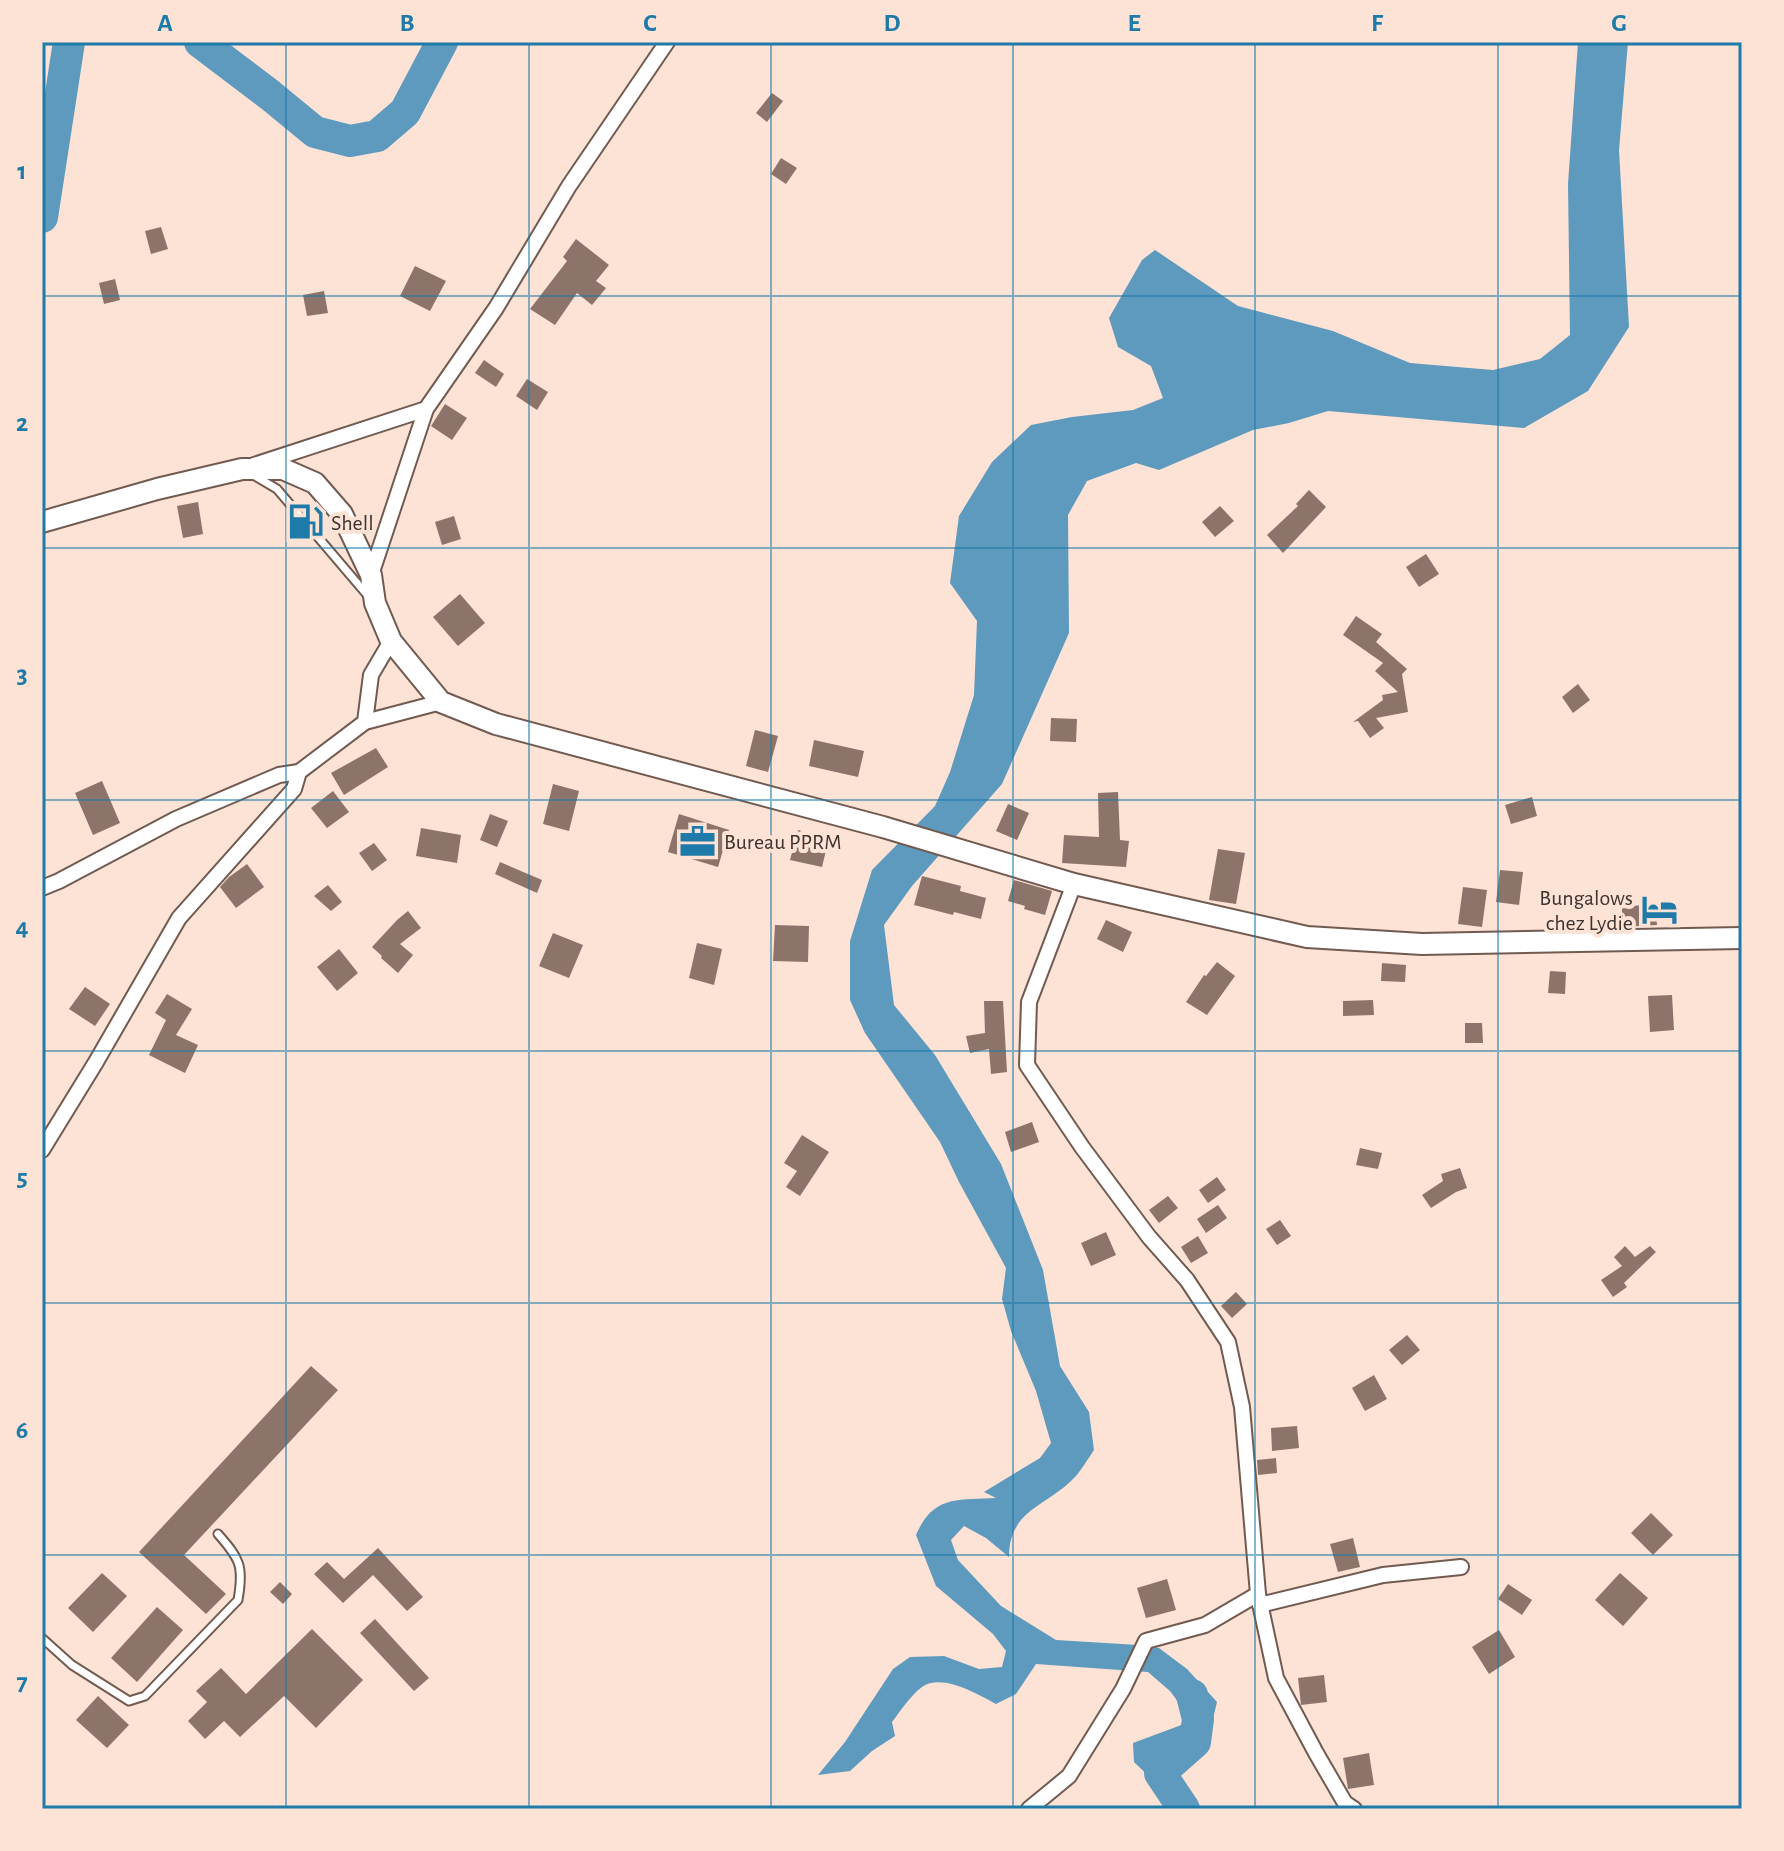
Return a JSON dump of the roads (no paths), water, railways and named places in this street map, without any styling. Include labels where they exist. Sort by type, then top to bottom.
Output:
[{"type":"main road","points":[[42,522],[157,489],[242,469],[283,469],[315,483],[342,514],[371,575],[375,603],[391,641],[441,702],[496,724],[883,827],[1074,884],[1307,937],[1422,944],[1742,938]]},
{"type":"street","points":[[371,575],[426,409],[496,308],[569,186],[667,42]]},
{"type":"street","points":[[242,469],[426,409]]},
{"type":"street","points":[[365,722],[371,675],[391,641]]},
{"type":"street","points":[[42,888],[176,819],[279,775],[299,772],[365,722],[441,702]]},
{"type":"street","points":[[42,1150],[179,918],[294,789],[299,772]]},
{"type":"street","points":[[1074,884],[1029,1002],[1027,1065],[1082,1147],[1149,1237],[1187,1280],[1228,1342],[1242,1407],[1259,1599],[1276,1678],[1330,1778],[1345,1803],[1354,1809]]},
{"type":"street","points":[[1029,1809],[1069,1776],[1123,1689],[1146,1641],[1205,1625],[1259,1599],[1383,1575],[1461,1567]]},
{"type":"lane","points":[[242,469],[277,489],[375,603]]},
{"type":"lane","points":[[42,1638],[72,1665],[129,1701],[145,1696],[238,1600],[242,1578],[236,1554],[218,1534]]},
{"type":"water","points":[[1578,42],[1628,42],[1619,150],[1629,327],[1588,391],[1524,428],[1328,411],[1253,430],[1159,470],[1136,463],[1087,481],[1068,515],[1069,633],[1002,784],[912,886],[884,925],[894,1005],[935,1055],[1001,1164],[1043,1270],[1060,1366],[1089,1412],[1094,1450],[1071,1481],[1021,1520],[1015,1529],[1009,1557],[986,1538],[964,1526],[951,1540],[958,1560],[1001,1606],[1056,1640],[1159,1648],[1187,1669],[1217,1702],[1211,1727],[1174,1751],[1175,1772],[1183,1782],[1157,1784],[1134,1762],[1133,1743],[1184,1724],[1182,1707],[1170,1691],[1148,1672],[1036,1664],[1016,1694],[996,1704],[949,1684],[930,1683],[922,1687],[892,1722],[895,1736],[850,1771],[818,1775],[845,1742],[893,1669],[910,1657],[944,1656],[979,1669],[1002,1667],[1006,1651],[993,1634],[936,1586],[916,1535],[930,1513],[939,1506],[958,1500],[996,1498],[984,1492],[1040,1458],[1051,1443],[1036,1391],[1011,1331],[1002,1299],[1006,1268],[940,1142],[865,1033],[850,1000],[850,941],[872,870],[935,806],[950,772],[974,695],[977,621],[950,583],[959,516],[992,462],[1031,425],[1133,410],[1163,398],[1151,366],[1118,347],[1109,318],[1142,260],[1155,250],[1238,306],[1333,331],[1410,363],[1493,370],[1540,359],[1570,335],[1568,184]]},
{"type":"waterway","points":[[42,217],[69,42]]},
{"type":"waterway","points":[[200,42],[315,132],[350,141],[377,136],[405,112],[442,42]]},
{"type":"waterway","points":[[1184,1809],[1160,1773],[1195,1742],[1198,1719],[1192,1695]]},
{"type":"place","name":"Shell","points":[[305,522]]},
{"type":"place","name":"Bureau PPRM","points":[[698,841]]},
{"type":"place","name":"Bungalows chez Lydie","points":[[1659,910]]}]
